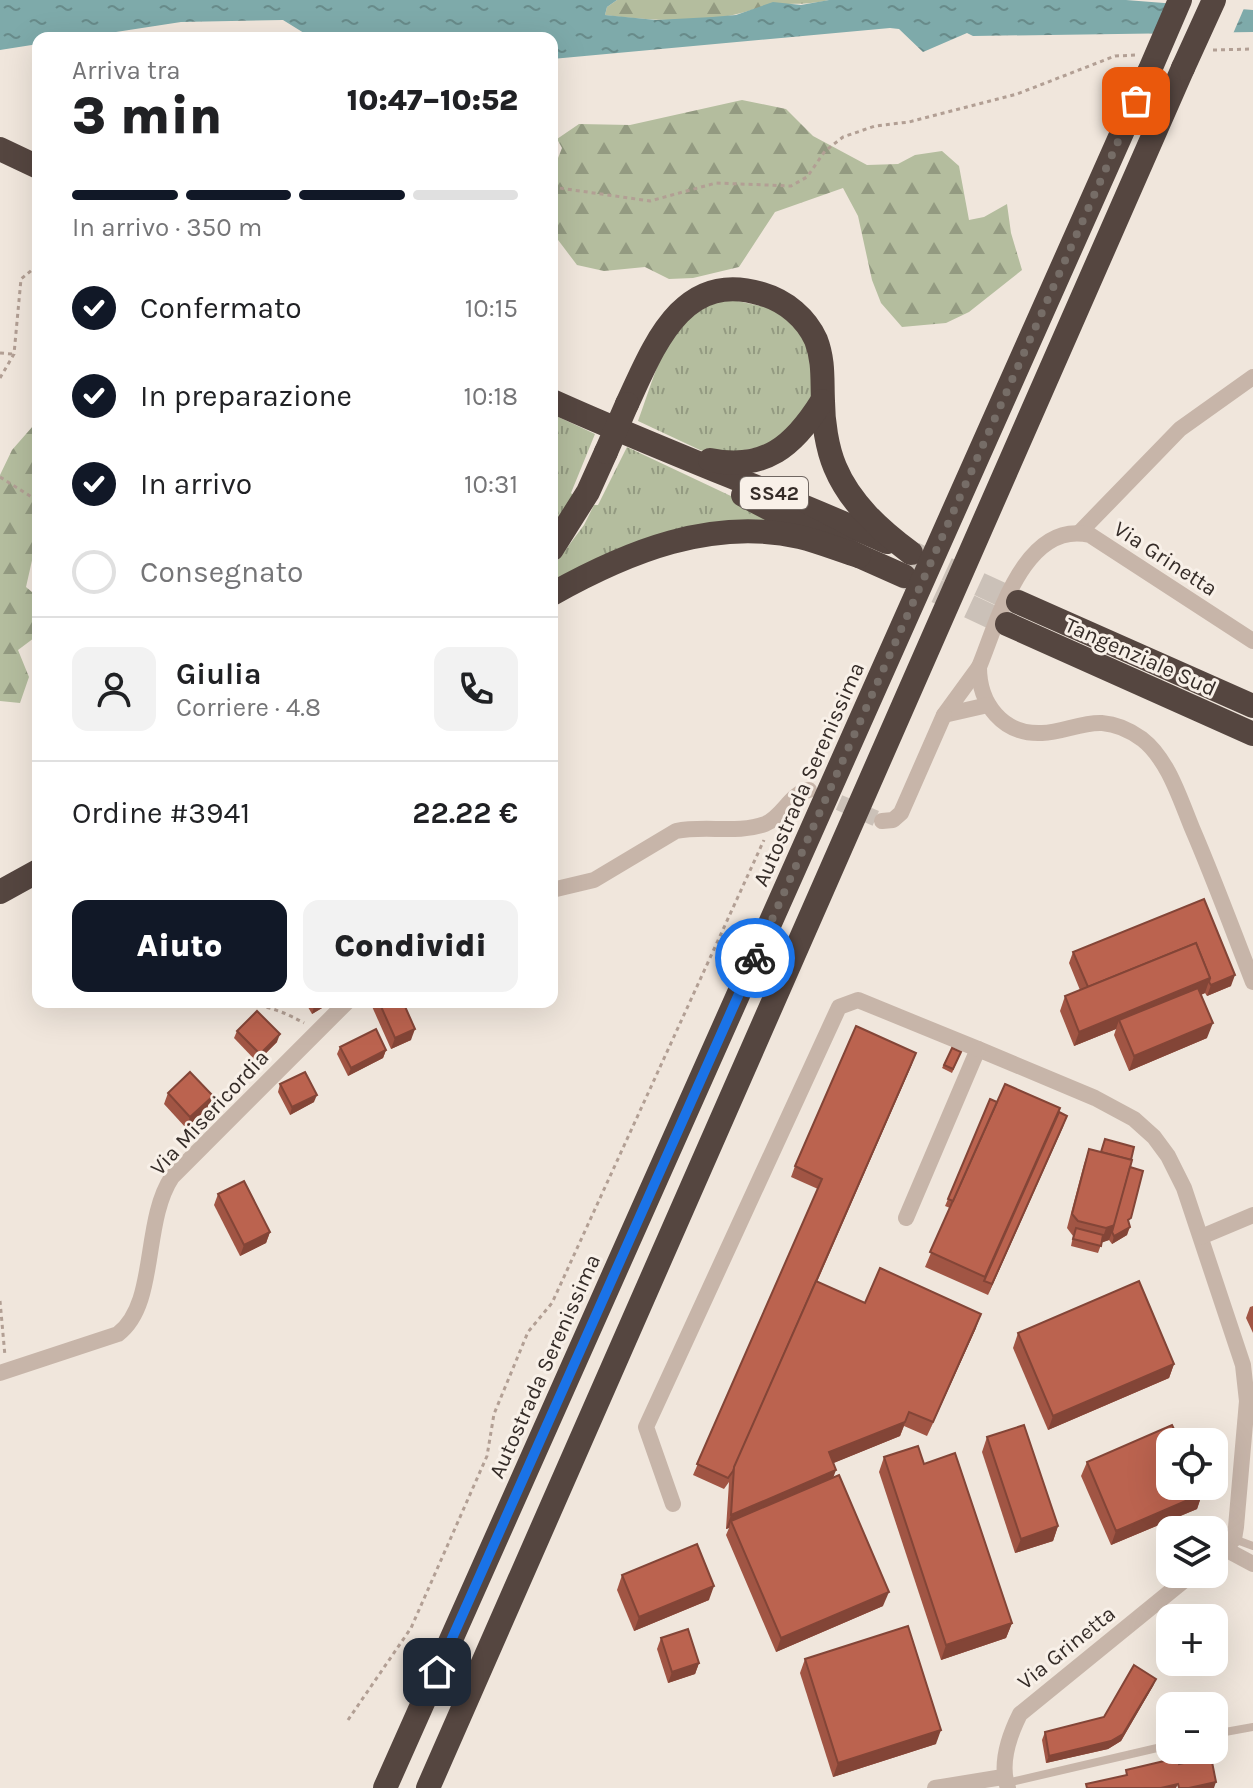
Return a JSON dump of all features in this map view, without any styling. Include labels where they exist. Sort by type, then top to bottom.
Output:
[{"type":"highway","name":"Autostrada Serenissima","points":[[385,1788],[1147,63],[1180,0]]},
{"type":"highway","points":[[428,1788],[1214,0]]},
{"type":"highway","points":[[0,149],[32,164]]},
{"type":"highway","points":[[558,540],[588,492],[666,326],[682,308],[700,297],[736,289],[772,297],[792,309],[807,325],[821,357],[824,382],[822,401],[830,453],[843,484],[908,564]]},
{"type":"highway","points":[[634,438],[712,460],[735,464],[754,461],[774,454],[799,434],[822,401]]},
{"type":"highway","name":"SS42","points":[[558,404],[634,438],[794,501],[908,564]]},
{"type":"highway","name":"SS42","points":[[634,438],[859,556],[908,564]]},
{"type":"highway","points":[[558,591],[622,558],[672,540],[708,534],[767,532],[800,537],[859,556]]},
{"type":"highway","name":"Tangenziale Sud","points":[[1018,602],[1253,706]]},
{"type":"highway","name":"Tangenziale Sud","points":[[1007,624],[1253,734]]},
{"type":"highway","points":[[0,878],[32,860]]},
{"type":"highway","points":[[0,892],[32,874]]},
{"type":"street","points":[[1080,532],[1180,429],[1253,377]]},
{"type":"street","name":"Via Grinetta","points":[[979,667],[1020,571],[1051,539],[1065,533],[1090,535],[1253,641]]},
{"type":"street","points":[[979,667],[981,693],[988,705],[1013,727],[1028,733],[1044,733],[1103,723],[1123,728],[1141,738],[1155,752],[1185,812],[1253,982]]},
{"type":"street","points":[[882,821],[893,820],[901,813],[944,715],[979,667]]},
{"type":"street","points":[[944,715],[988,705]]},
{"type":"street","points":[[558,889],[594,880],[676,831],[763,824],[776,817],[799,793],[809,790]]},
{"type":"street","points":[[673,1504],[646,1427],[839,1007],[858,1000],[1095,1098],[1134,1119],[1154,1137],[1168,1156],[1184,1188],[1243,1365],[1248,1432],[1228,1529]]},
{"type":"street","name":"Via Misericordia","points":[[3,1372],[118,1334],[128,1327],[135,1318],[143,1294],[152,1229],[165,1188],[172,1177],[341,1008]]},
{"type":"street","points":[[906,1218],[978,1049]]},
{"type":"street","points":[[1201,1237],[1253,1215]]},
{"type":"street","points":[[1228,1550],[1253,1564]]},
{"type":"street","name":"Via Grinetta","points":[[1006,1783],[1011,1732],[1020,1714],[1175,1588]]},
{"type":"street","points":[[935,1788],[1006,1783]]},
{"type":"lane","points":[[1228,1548],[1253,1546]]},
{"type":"lane","points":[[1228,1731],[1253,1727]]},
{"type":"lane","points":[[1006,1783],[1156,1748]]},
{"type":"path","points":[[1208,50],[1253,49]]},
{"type":"path","points":[[558,188],[650,201],[716,183],[791,186],[807,177],[825,151],[843,137],[875,126],[909,122],[1017,94],[1115,56],[1147,63]]},
{"type":"path","points":[[0,378],[14,354],[21,279],[32,270]]},
{"type":"path","points":[[0,353],[14,354]]},
{"type":"path","points":[[0,477],[32,497]]},
{"type":"path","points":[[348,1720],[411,1628],[487,1456],[494,1414],[528,1332],[552,1303],[764,840],[763,824]]},
{"type":"path","points":[[272,1008],[318,1030]]},
{"type":"path","points":[[0,1301],[5,1333],[3,1372]]},
{"type":"green space","points":[[617,0],[829,0],[774,5],[723,17],[671,20],[605,15],[607,7]]},
{"type":"green space","points":[[742,100],[786,109],[813,136],[867,165],[898,164],[915,155],[942,151],[959,166],[969,220],[984,217],[1007,204],[1011,233],[1022,270],[969,312],[946,323],[902,327],[881,303],[872,280],[858,216],[843,188],[775,212],[739,267],[693,278],[669,279],[645,267],[604,271],[577,265],[558,240],[558,158],[562,148],[558,138],[579,124],[630,125]]},
{"type":"green space","points":[[733,300],[774,309],[794,325],[807,343],[813,359],[811,401],[780,443],[719,455],[700,450],[638,421],[660,361],[675,332],[697,310]]},
{"type":"green space","points":[[558,417],[595,434],[571,493],[573,495],[558,520]]},
{"type":"green space","points":[[32,427],[32,560],[26,587],[32,592],[32,640],[18,650],[29,677],[20,703],[0,701],[0,475],[12,450]]},
{"type":"green space","points":[[627,447],[786,522],[762,523],[558,582],[558,560],[584,525],[594,505],[598,505]]},
{"type":"water","points":[[0,0],[617,0],[607,7],[605,15],[656,20],[736,15],[773,2],[801,5],[829,0],[1126,0],[1253,10],[1253,32],[973,36],[967,33],[923,52],[899,29],[890,28],[558,58],[558,32],[302,32],[283,20],[181,22],[116,32],[32,32],[32,45],[0,50]]},
{"type":"pier","points":[[1168,0],[1245,6],[1232,36],[1152,37]]},
{"type":"building","points":[[1204,899],[1235,975],[1211,985],[1196,943],[1088,987],[1073,952]]},
{"type":"building","points":[[1196,943],[1210,978],[1079,1032],[1065,996]]},
{"type":"building","points":[[1198,988],[1213,1023],[1134,1056],[1119,1020]]},
{"type":"building","points":[[382,1008],[406,1008],[415,1029],[395,1038]]},
{"type":"building","points":[[257,1011],[280,1034],[260,1054],[237,1031]]},
{"type":"building","points":[[856,1026],[916,1053],[728,1478],[697,1464],[822,1179],[795,1166]]},
{"type":"building","points":[[376,1029],[386,1050],[351,1068],[340,1047]]},
{"type":"building","points":[[952,1048],[961,1052],[953,1069],[944,1065]]},
{"type":"building","points":[[190,1072],[213,1096],[190,1117],[168,1093]]},
{"type":"building","points":[[305,1072],[317,1095],[292,1107],[280,1084]]},
{"type":"building","points":[[1005,1084],[1060,1108],[985,1277],[930,1252]]},
{"type":"building","points":[[990,1099],[997,1102],[953,1201],[948,1199]]},
{"type":"building","points":[[1059,1112],[1067,1116],[992,1284],[984,1281]]},
{"type":"building","points":[[1105,1139],[1134,1147],[1131,1160],[1101,1152]]},
{"type":"building","points":[[1089,1149],[1132,1160],[1115,1225],[1106,1228],[1078,1221],[1072,1214]]},
{"type":"building","points":[[1130,1167],[1143,1171],[1128,1220],[1130,1227],[1114,1236],[1112,1232]]},
{"type":"building","points":[[244,1181],[270,1232],[244,1245],[218,1194]]},
{"type":"building","points":[[1076,1228],[1103,1235],[1101,1246],[1073,1239]]},
{"type":"building","points":[[880,1268],[981,1314],[933,1422],[909,1412],[905,1422],[829,1452],[836,1470],[731,1515],[734,1467],[816,1281],[865,1303]]},
{"type":"building","points":[[1139,1281],[1174,1364],[1053,1416],[1018,1333]]},
{"type":"building","points":[[1024,1425],[1058,1526],[1021,1539],[987,1437]]},
{"type":"building","points":[[1156,1432],[1156,1500],[1188,1500],[1116,1531],[1087,1462]]},
{"type":"building","points":[[918,1446],[924,1464],[955,1453],[1012,1623],[946,1645],[884,1457]]},
{"type":"building","points":[[839,1475],[889,1592],[781,1638],[731,1521]]},
{"type":"building","points":[[697,1544],[714,1586],[639,1617],[622,1575]]},
{"type":"building","points":[[908,1626],[941,1730],[838,1763],[805,1659]]},
{"type":"building","points":[[688,1629],[699,1663],[672,1672],[661,1638]]},
{"type":"building","points":[[1134,1665],[1156,1679],[1123,1734],[1111,1741],[1049,1756],[1045,1732],[1104,1717]]},
{"type":"building","points":[[1156,1763],[1212,1764],[1216,1782],[1189,1788],[1179,1788],[1178,1784],[1161,1788],[1087,1788],[1086,1784],[1127,1775],[1126,1770]]},
{"type":"tunnel","points":[[914,554],[1018,602]]},
{"type":"tunnel","points":[[904,576],[1007,624]]},
{"type":"tunnel","points":[[817,793],[882,821]]},
{"type":"way so far","points":[[755,958],[1136,101]]},
{"type":"route","points":[[437,1672],[755,958]]}]
